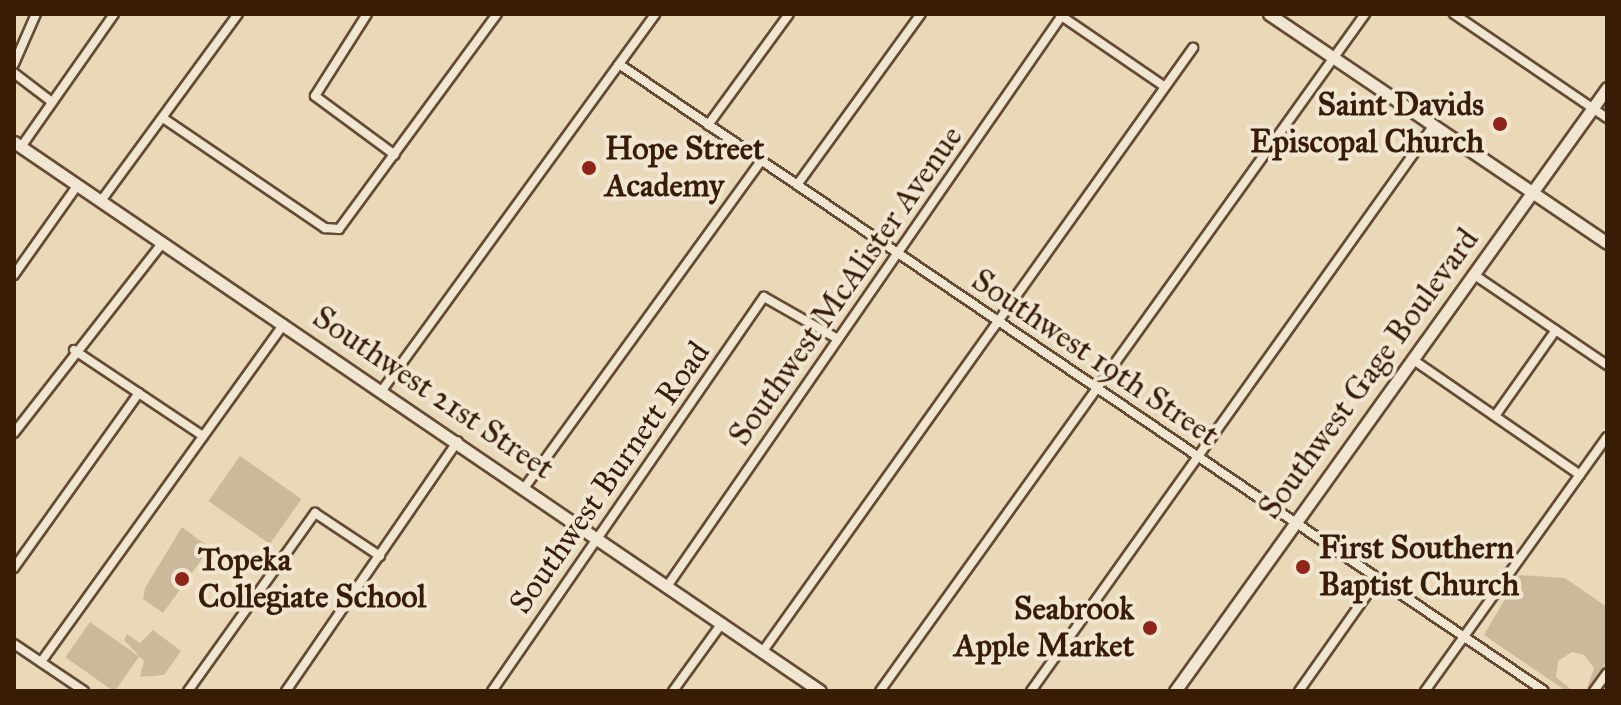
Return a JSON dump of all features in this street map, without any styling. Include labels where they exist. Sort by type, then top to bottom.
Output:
[{"type":"main road","points":[[1269,14],[1607,243]]},
{"type":"main road","name":"Southwest Gage Boulevard","points":[[1181,689],[1295,522],[1607,88]]},
{"type":"main road","name":"Southwest 21st Street","points":[[17,144],[458,440],[820,691]]},
{"type":"street","points":[[14,64],[36,14]]},
{"type":"street","points":[[17,144],[52,102],[114,14]]},
{"type":"street","points":[[101,201],[238,14]]},
{"type":"street","points":[[367,14],[317,83],[319,103],[395,155]]},
{"type":"street","points":[[163,118],[329,230],[341,228],[497,14]]},
{"type":"street","points":[[383,389],[655,14]]},
{"type":"street","points":[[708,125],[789,14]]},
{"type":"street","points":[[797,185],[921,14]]},
{"type":"street","points":[[880,691],[1365,14]]},
{"type":"street","points":[[1454,14],[1607,118]]},
{"type":"street","points":[[1062,15],[1165,87]]},
{"type":"street","name":"Southwest McAlister Avenue","points":[[668,585],[1062,15]]},
{"type":"street","points":[[763,651],[1193,48]]},
{"type":"street","name":"Southwest 19th Street","points":[[619,64],[1544,691]]},
{"type":"street","points":[[14,73],[52,102]]},
{"type":"street","points":[[1031,691],[1434,125]]},
{"type":"street","points":[[525,487],[761,161]]},
{"type":"street","points":[[14,275],[77,186]]},
{"type":"street","points":[[14,433],[74,350],[107,321],[163,242]]},
{"type":"street","points":[[1473,274],[1607,365]]},
{"type":"street","name":"Southwest Burnett Road","points":[[492,691],[770,296],[838,339]]},
{"type":"street","points":[[41,662],[285,323]]},
{"type":"street","points":[[1495,416],[1556,330]]},
{"type":"street","points":[[74,350],[203,436]]},
{"type":"street","points":[[1412,359],[1580,475]]},
{"type":"street","points":[[14,568],[139,393]]},
{"type":"street","points":[[1425,691],[1607,437]]},
{"type":"street","points":[[286,691],[458,440]]},
{"type":"street","points":[[188,691],[315,513],[380,556]]},
{"type":"street","points":[[1299,691],[1378,579]]},
{"type":"street","points":[[673,691],[722,623]]},
{"type":"street","points":[[14,644],[84,691]]},
{"type":"street","points":[[1594,691],[1607,673]]},
{"type":"shaded area","points":[[240,456],[301,499],[270,544],[208,501]]},
{"type":"shaded area","points":[[182,527],[218,554],[207,552],[163,613],[143,599],[145,588]]},
{"type":"shaded area","points":[[1519,575],[1565,578],[1607,607],[1607,661],[1586,691],[1594,668],[1584,655],[1572,652],[1558,661],[1556,677],[1573,691],[1566,691],[1484,635]]},
{"type":"shaded area","points":[[90,622],[139,656],[115,691],[65,657]]},
{"type":"shaded area","points":[[153,630],[181,651],[164,675],[140,677],[144,661],[124,640],[127,634],[140,643]]},
{"type":"place","name":"Saint Davids Episcopal Church","points":[[1500,124]]},
{"type":"place","name":"Hope Street Academy","points":[[589,168]]},
{"type":"place","name":"First Southern Baptist Church","points":[[1303,567]]},
{"type":"place","name":"Topeka Collegiate School","points":[[182,579]]},
{"type":"place","name":"Seabrook Apple Market","points":[[1150,628]]}]
